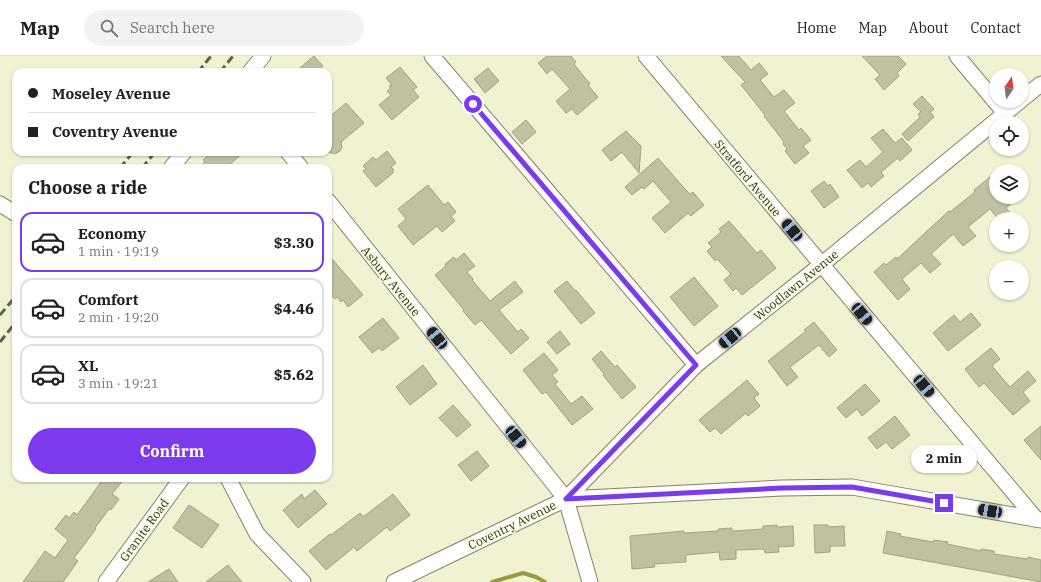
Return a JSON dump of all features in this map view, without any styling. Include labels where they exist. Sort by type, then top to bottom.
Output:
[{"type":"street","points":[[253,68],[263,56]]},
{"type":"street","points":[[432,56],[696,365]]},
{"type":"street","name":"Stratford Avenue","points":[[646,56],[821,265],[1039,520]]},
{"type":"street","points":[[957,56],[1005,113]]},
{"type":"street","name":"Woodlawn Avenue","points":[[1029,94],[1041,84]]},
{"type":"street","name":"Woodlawn Avenue","points":[[566,499],[696,365],[821,265],[1011,108]]},
{"type":"street","points":[[174,164],[181,156]]},
{"type":"street","points":[[291,156],[298,164]]},
{"type":"street","points":[[0,204],[12,212]]},
{"type":"street","name":"Asbury Avenue","points":[[332,207],[566,499],[590,582]]},
{"type":"street","name":"Granite Road","points":[[106,582],[179,482]]},
{"type":"street","points":[[230,482],[256,534],[304,582]]},
{"type":"street","name":"Coventry Avenue","points":[[394,582],[566,499],[782,488],[852,487],[1039,520]]},
{"type":"building","points":[[314,56],[323,66],[321,68],[300,68]]},
{"type":"building","points":[[547,56],[571,56],[576,62],[574,64],[598,97],[577,115],[572,109],[566,113],[556,101],[570,89],[552,69],[547,74],[538,63]]},
{"type":"building","points":[[721,56],[739,56],[751,70],[759,63],[768,74],[760,80],[774,97],[784,90],[795,103],[784,111],[799,130],[801,128],[811,140],[803,146],[809,153],[795,164],[785,151],[787,149],[783,144],[784,142],[741,85],[745,82]]},
{"type":"building","points":[[862,56],[898,56],[906,64],[897,73],[899,76],[884,90],[875,79],[880,75]]},
{"type":"building","points":[[400,67],[417,87],[413,90],[419,97],[392,120],[379,105],[391,95],[387,91],[391,88],[389,86],[392,85],[386,78]]},
{"type":"building","points":[[488,68],[499,81],[485,93],[474,79]]},
{"type":"building","points":[[922,96],[934,109],[930,112],[934,117],[908,141],[902,134],[920,117],[918,114],[921,112],[913,104]]},
{"type":"building","points":[[346,103],[364,123],[341,142],[342,147],[340,151],[335,154],[332,153],[332,115]]},
{"type":"building","points":[[526,120],[536,132],[522,144],[512,132]]},
{"type":"building","points":[[883,129],[895,143],[902,138],[912,150],[900,161],[898,158],[881,172],[884,176],[871,187],[868,183],[862,188],[847,170],[860,160],[866,167],[883,152],[871,138]]},
{"type":"building","points":[[626,131],[641,146],[639,173],[622,152],[611,161],[602,150]]},
{"type":"building","points":[[387,151],[396,163],[391,167],[394,170],[392,172],[393,173],[376,187],[363,171],[366,169],[363,166],[373,157],[376,160]]},
{"type":"building","points":[[208,156],[240,156],[230,164],[203,164],[205,162],[203,160]]},
{"type":"building","points":[[658,158],[685,189],[690,194],[693,192],[704,205],[691,216],[688,213],[665,233],[652,218],[671,202],[653,181],[644,189],[642,187],[632,195],[625,187]]},
{"type":"building","points":[[989,178],[989,204],[1011,204],[1006,208],[1010,212],[992,212],[990,209],[968,227],[976,236],[963,246],[953,234],[931,254],[941,264],[930,273],[921,263],[902,279],[910,289],[898,300],[874,272],[884,263],[886,265],[896,257],[897,259],[949,211],[950,212],[975,192],[974,190]]},
{"type":"building","points":[[824,181],[828,186],[830,184],[839,197],[824,208],[811,191]]},
{"type":"building","points":[[428,185],[444,205],[448,202],[456,212],[451,216],[455,221],[442,232],[437,226],[413,245],[398,226],[406,219],[398,209]]},
{"type":"building","points":[[729,221],[757,253],[761,250],[776,268],[742,295],[736,288],[733,291],[724,280],[731,274],[717,259],[715,261],[707,251],[712,247],[708,243],[721,232],[719,229]]},
{"type":"building","points":[[464,253],[475,266],[467,272],[490,301],[515,281],[523,292],[499,310],[518,332],[521,329],[529,338],[511,354],[481,320],[475,325],[435,275],[454,257],[456,260]]},
{"type":"building","points":[[332,259],[363,295],[348,307],[343,300],[341,302],[337,297],[335,299],[332,296]]},
{"type":"building","points":[[694,277],[718,306],[694,326],[670,297]]},
{"type":"building","points":[[567,281],[595,313],[581,324],[554,291]]},
{"type":"building","points":[[971,313],[981,325],[948,351],[933,333],[954,315],[960,322]]},
{"type":"building","points":[[383,318],[399,338],[382,351],[379,348],[372,353],[359,337]]},
{"type":"building","points":[[814,322],[837,350],[829,357],[819,345],[790,367],[798,377],[787,386],[768,361],[806,331],[804,330]]},
{"type":"building","points":[[560,331],[570,344],[557,354],[547,342]]},
{"type":"building","points":[[991,348],[1000,359],[992,366],[1010,387],[1028,371],[1036,381],[1023,392],[1030,401],[1013,415],[984,383],[979,387],[965,369]]},
{"type":"building","points":[[601,351],[615,367],[617,365],[636,387],[622,399],[592,359]]},
{"type":"building","points":[[544,353],[558,370],[552,375],[558,382],[555,384],[571,404],[582,396],[593,409],[572,425],[546,392],[542,394],[523,370]]},
{"type":"building","points":[[423,365],[437,384],[410,405],[396,387]]},
{"type":"building","points":[[747,380],[759,394],[754,398],[760,406],[748,416],[746,413],[721,434],[715,428],[710,432],[699,420]]},
{"type":"building","points":[[865,384],[880,401],[862,416],[857,409],[846,418],[837,408]]},
{"type":"building","points":[[453,405],[471,425],[457,437],[439,418]]},
{"type":"building","points":[[895,416],[910,435],[892,449],[886,442],[877,449],[868,438]]},
{"type":"building","points":[[1041,426],[1041,460],[1024,440]]},
{"type":"building","points":[[477,451],[489,466],[471,481],[458,465]]},
{"type":"building","points":[[101,482],[122,482],[112,494],[119,499],[111,510],[110,508],[74,558],[78,561],[63,582],[23,582],[45,551],[55,558],[68,540],[55,529],[66,515],[69,518],[74,512],[77,515]]},
{"type":"building","points":[[315,490],[327,504],[298,528],[283,510],[302,494],[304,499]]},
{"type":"building","points":[[393,494],[410,515],[390,531],[387,527],[357,551],[354,547],[326,570],[309,551],[360,513],[363,517]]},
{"type":"building","points":[[189,505],[219,525],[202,548],[173,528]]},
{"type":"building","points":[[777,525],[777,527],[793,526],[794,546],[778,547],[779,552],[765,553],[764,549],[736,550],[736,559],[720,560],[719,552],[686,555],[686,562],[654,564],[655,567],[632,569],[630,536],[684,531],[684,533],[718,531],[718,529],[732,528],[732,531],[763,529],[763,526]]},
{"type":"building","points":[[814,525],[828,525],[828,527],[844,526],[845,546],[830,546],[830,552],[815,553]]},
{"type":"building","points":[[887,531],[901,534],[900,536],[933,542],[934,540],[948,542],[947,544],[981,551],[981,549],[994,551],[994,554],[1027,559],[1028,557],[1041,560],[1041,582],[883,553]]},
{"type":"building","points":[[228,565],[242,582],[206,582]]},
{"type":"building","points":[[169,569],[178,582],[148,582]]},
{"type":"waterway","points":[[492,582],[523,573],[536,577],[545,582]]},
{"type":"railway","points":[[201,68],[211,56]]},
{"type":"railway","points":[[223,68],[233,56]]},
{"type":"railway","points":[[123,164],[130,156]]},
{"type":"railway","points":[[145,164],[152,156]]},
{"type":"railway","points":[[0,315],[12,301]]},
{"type":"railway","points":[[0,342],[12,327]]},
{"type":"route","points":[[473,104],[696,365],[566,499],[782,488],[852,487],[944,503]]}]
